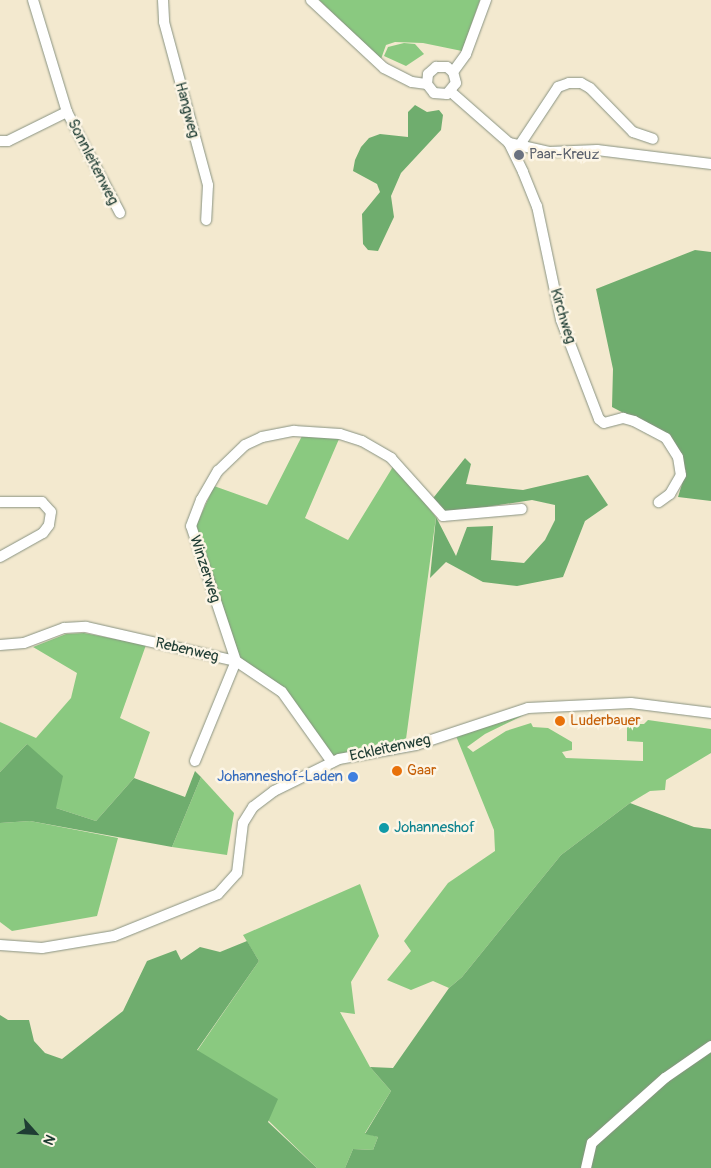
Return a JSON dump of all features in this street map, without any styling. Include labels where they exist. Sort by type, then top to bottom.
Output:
[{"type":"street","name":"Sonnleitenweg","points":[[33,0],[68,112],[120,213]]},
{"type":"street","name":"Hangweg","points":[[163,0],[164,22],[208,185],[206,220]]},
{"type":"street","points":[[311,0],[384,68],[412,82],[427,84]]},
{"type":"street","points":[[453,72],[466,54],[486,0]]},
{"type":"street","points":[[436,67],[447,67],[453,72],[456,83],[447,93],[434,93],[427,84],[428,74],[436,67]]},
{"type":"street","points":[[653,139],[633,132],[590,88],[580,83],[568,83],[558,87],[514,144],[550,152],[598,150],[711,164]]},
{"type":"street","name":"Kirchweg","points":[[447,93],[514,144],[537,206],[561,320],[599,419],[604,423],[620,418],[634,422],[666,438],[678,457],[681,475],[670,494],[659,502]]},
{"type":"street","name":"Sonnleitenweg","points":[[4,141],[68,112]]},
{"type":"street","name":"Winzerweg","points":[[236,661],[191,526],[201,500],[218,471],[245,445],[262,437],[294,432],[340,434],[362,441],[391,458],[443,516],[522,509]]},
{"type":"street","points":[[0,502],[42,502],[51,512],[49,525],[43,533],[0,557]]},
{"type":"street","name":"Rebenweg","points":[[0,645],[24,643],[64,628],[86,627],[236,661],[282,692],[332,762]]},
{"type":"street","points":[[195,761],[236,661]]},
{"type":"street","name":"Eckleitenweg","points":[[0,945],[42,948],[114,936],[218,894],[237,873],[243,823],[253,807],[274,791],[332,762],[416,745],[528,708],[630,703],[711,714]]},
{"type":"street","points":[[586,1168],[592,1143],[665,1078],[711,1046]]},
{"type":"green space","points":[[319,0],[480,0],[462,51],[423,43],[395,42],[386,45],[381,59]]},
{"type":"green space","points":[[404,43],[415,44],[424,54],[406,66],[384,56],[388,47]]},
{"type":"green space","points":[[415,105],[427,112],[439,110],[443,115],[441,130],[401,173],[391,196],[394,217],[378,251],[368,250],[363,244],[362,214],[380,192],[377,184],[353,171],[355,160],[361,147],[369,138],[380,134],[408,137],[408,112]]},
{"type":"green space","points":[[695,250],[711,252],[711,501],[678,497],[686,471],[670,437],[612,407],[613,369],[596,289]]},
{"type":"green space","points":[[303,434],[339,439],[305,518],[348,540],[394,465],[436,517],[406,739],[332,756],[284,690],[240,659],[196,526],[214,486],[267,505]]},
{"type":"green space","points":[[465,458],[471,464],[466,484],[523,490],[588,475],[608,505],[585,521],[563,577],[517,586],[483,582],[446,562],[430,578],[436,517],[456,556],[467,527],[493,526],[491,560],[524,563],[545,540],[555,520],[555,505],[532,500],[447,513],[430,502]]},
{"type":"green space","points":[[84,633],[146,645],[120,718],[150,732],[134,778],[96,821],[56,808],[27,744],[0,772],[0,722],[36,738],[71,698],[77,673],[33,647],[66,634]]},
{"type":"green space","points":[[524,715],[485,734],[467,747],[473,752],[506,731],[531,723],[533,727],[548,728],[572,742],[572,750],[562,752],[566,758],[643,761],[643,742],[627,741],[627,724],[644,724],[648,720],[711,729],[711,753],[666,780],[665,790],[650,791],[630,803],[561,855],[462,977],[449,988],[433,981],[411,990],[387,980],[411,951],[404,941],[448,883],[495,851],[494,830],[456,736]]},
{"type":"green space","points":[[27,744],[63,776],[56,808],[96,821],[134,778],[185,797],[195,771],[201,777],[172,847],[30,821],[0,823],[0,772]]},
{"type":"green space","points":[[201,777],[234,813],[227,855],[172,847]]},
{"type":"green space","points":[[630,803],[694,827],[711,829],[711,1168],[345,1168],[353,1149],[373,1150],[378,1137],[365,1134],[391,1091],[370,1067],[393,1068],[449,988],[462,977],[561,855]]},
{"type":"green space","points":[[30,821],[118,838],[97,916],[12,931],[0,922],[0,823]]},
{"type":"green space","points":[[360,884],[379,936],[351,982],[355,1014],[340,1012],[370,1067],[391,1091],[365,1133],[378,1137],[373,1150],[353,1149],[345,1168],[317,1168],[197,1051],[259,961],[243,935]]},
{"type":"green space","points":[[247,941],[259,961],[197,1050],[278,1099],[268,1122],[317,1168],[0,1168],[0,1015],[8,1020],[29,1020],[34,1041],[45,1053],[62,1059],[123,1011],[147,961],[176,950],[181,960],[200,947],[220,952]]},
{"type":"place","name":"Paar-Kreuz","points":[[519,155]]},
{"type":"place","name":"Luderbauer","points":[[560,721]]},
{"type":"place","name":"Gaar","points":[[397,771]]},
{"type":"place","name":"Johanneshof-Laden","points":[[353,777]]},
{"type":"place","name":"Johanneshof","points":[[384,828]]}]
